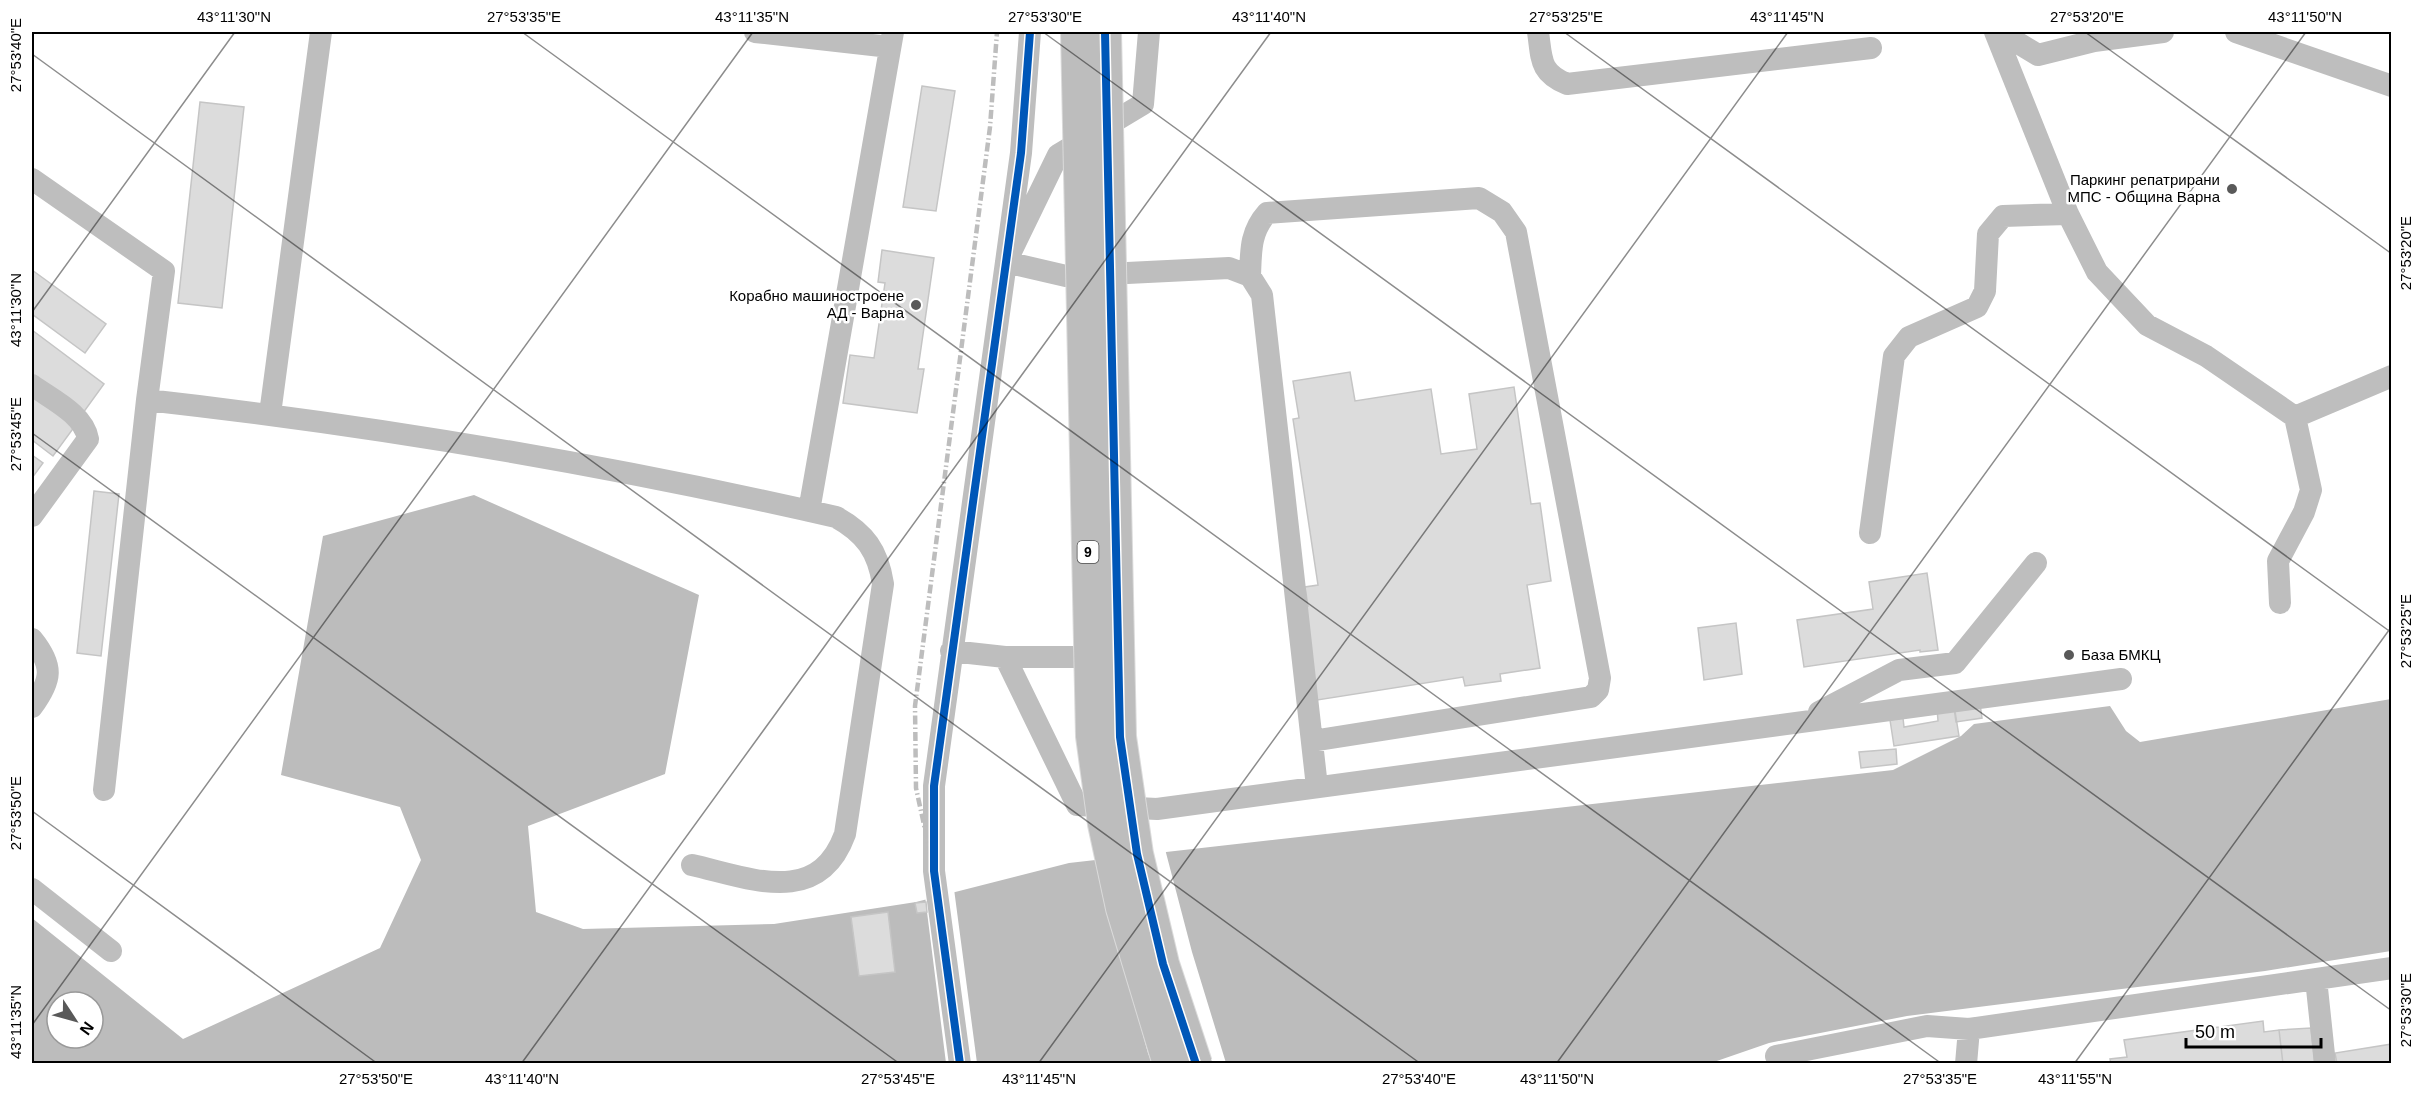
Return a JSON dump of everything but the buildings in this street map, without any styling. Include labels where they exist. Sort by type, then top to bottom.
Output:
[{"type":"highway","name":"9","points":[[1077,32],[1092,736],[1104,824],[1122,908],[1169,1064]]},
{"type":"highway","name":"9","points":[[1105,32],[1120,737],[1137,854],[1163,964],[1197,1064]]},
{"type":"street","points":[[270,414],[321,32]]},
{"type":"street","points":[[755,32],[892,39],[809,511]]},
{"type":"street","points":[[960,1064],[934,871],[934,786],[1022,153],[1030,32]]},
{"type":"street","points":[[1006,262],[1058,155],[1143,104],[1149,32]]},
{"type":"street","points":[[1538,32],[1544,68],[1554,78],[1567,84],[1870,48]]},
{"type":"street","points":[[1997,32],[2038,55],[2094,41],[2163,32]]},
{"type":"street","points":[[1997,32],[2068,214],[2097,272],[2147,325],[2206,356],[2295,417],[2311,490],[2304,512],[2278,561],[2280,603]]},
{"type":"street","points":[[2236,32],[2391,86]]},
{"type":"street","points":[[32,179],[164,271],[147,400],[104,790]]},
{"type":"street","points":[[1312,741],[1591,696],[1598,690],[1600,678],[1516,232],[1502,212],[1479,198],[1268,213],[1257,224],[1252,239],[1250,276],[1262,295],[1317,787]]},
{"type":"street","points":[[1870,533],[1894,356],[1909,337],[1977,307],[1985,291],[1988,234],[2002,216],[2068,214]]},
{"type":"street","points":[[1006,262],[1066,276],[1229,268],[1250,276]]},
{"type":"street","points":[[2295,417],[2391,376]]},
{"type":"street","points":[[32,385],[77,418],[86,428],[88,440],[32,516]]},
{"type":"street","points":[[147,400],[270,414],[590,465],[836,517],[856,528],[872,546],[880,564],[883,584],[845,834],[839,850],[829,864],[801,881],[770,882],[692,865]]},
{"type":"street","points":[[1804,720],[1899,670],[1954,663],[2036,563]]},
{"type":"street","points":[[32,639],[44,654],[49,671],[45,689],[32,707]]},
{"type":"street","points":[[951,651],[1005,657],[1133,657]]},
{"type":"street","points":[[1005,657],[1077,804],[1157,809],[2121,679]]},
{"type":"street","points":[[32,889],[111,951]]},
{"type":"street","points":[[1776,1056],[1927,1026],[1969,1029],[2391,968]]},
{"type":"street","points":[[2316,979],[2325,1064]]},
{"type":"street","points":[[1966,1064],[1969,1029]]},
{"type":"shaded area","points":[[474,495],[699,595],[665,774],[528,826],[536,912],[583,929],[774,924],[916,902],[1069,863],[1893,770],[1961,736],[1974,724],[2110,706],[2126,731],[2140,742],[2391,699],[2391,951],[2265,971],[1907,1016],[1769,1043],[1711,1063],[32,1063],[32,918],[183,1039],[380,948],[421,860],[400,807],[281,775],[323,536]]},
{"type":"pier","points":[[1165,849],[1192,952],[1226,1063],[1152,1063],[1148,1053],[1094,857]]},
{"type":"pier","points":[[954,889],[977,1063],[946,1063],[925,896]]},
{"type":"railway","points":[[934,871],[916,788],[915,706],[990,127],[997,32]]},
{"type":"cycle path","points":[[960,1064],[934,871],[934,786],[1021,153],[1030,32]]},
{"type":"cycle path","points":[[1105,32],[1120,737],[1137,854],[1163,964],[1196,1064]]},
{"type":"place","name":"Паркинг репатрирани МПС - Община Варна","points":[[2232,189]]},
{"type":"place","name":"Корабно машиностроене АД - Варна","points":[[916,305]]},
{"type":"place","name":"База БМКЦ","points":[[2069,655]]}]
